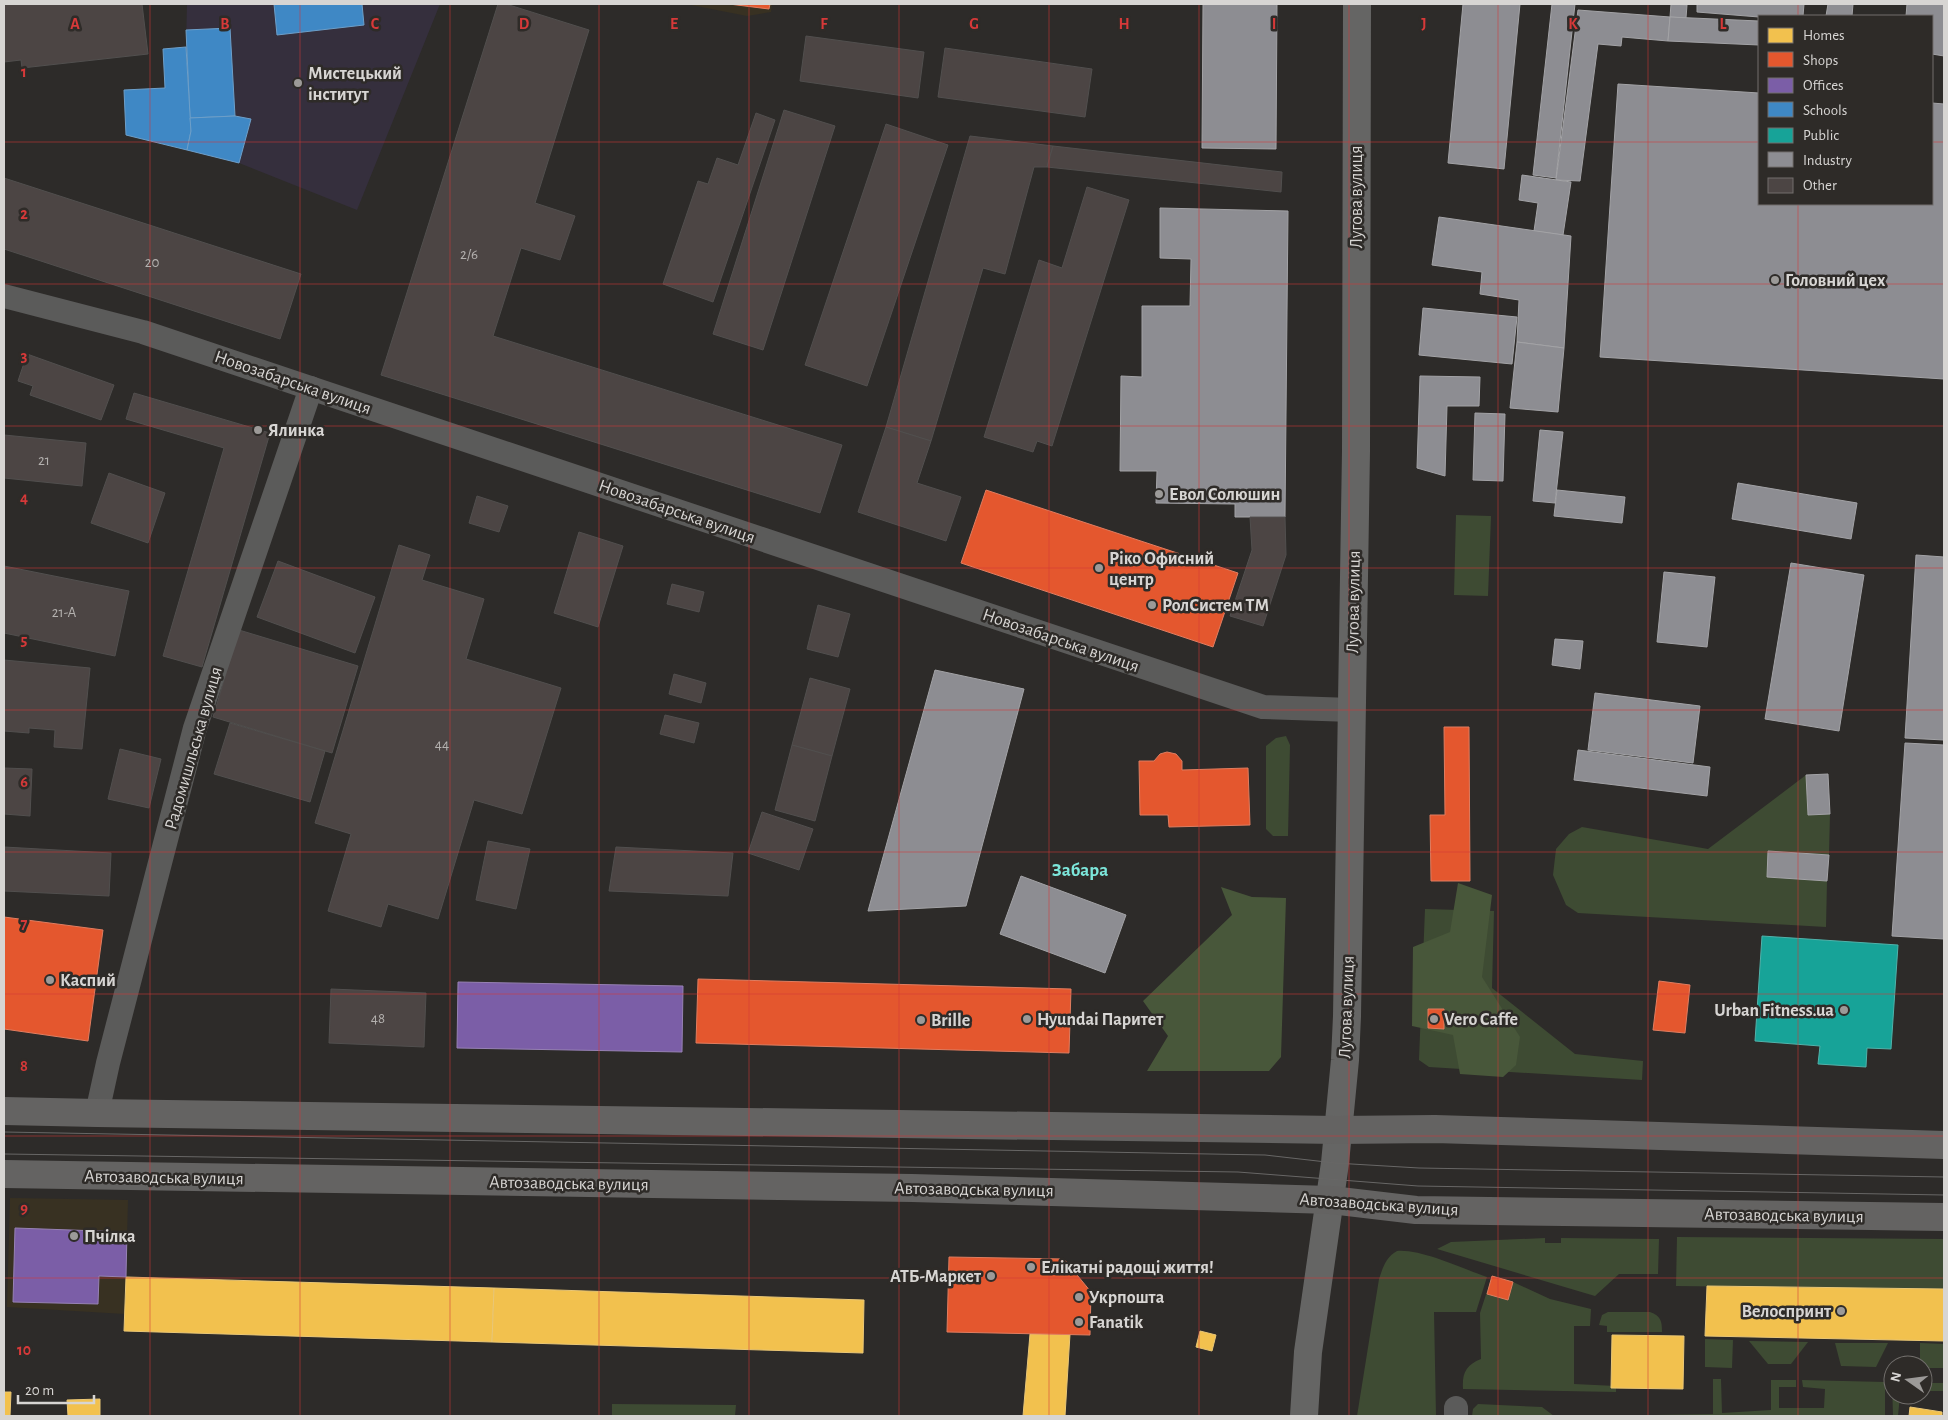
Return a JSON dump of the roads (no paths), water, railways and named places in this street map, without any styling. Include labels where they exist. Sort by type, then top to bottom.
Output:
[{"type":"main road","name":"Лугова вулиця","points":[[1308,1352],[1331,1200],[1345,1060],[1356,450],[1357,4]]},
{"type":"main road","points":[[4,1111],[1338,1130],[1434,1129],[1944,1145]]},
{"type":"main road","name":"Автозаводська вулиця","points":[[4,1174],[912,1188],[1331,1200],[1416,1210],[1944,1217]]},
{"type":"main road","points":[[1284,1416],[1308,1352]]},
{"type":"main road","points":[[1304,1416],[1308,1352]]},
{"type":"street","name":"Новозабарська вулиця","points":[[4,296],[143,332],[1263,708],[1352,710]]},
{"type":"street","name":"Радомишльська вулиця","points":[[97,1113],[108,1063],[195,728],[311,388]]},
{"type":"tram line","points":[[4,1132],[1265,1155],[1335,1163],[1419,1168],[1944,1177]]},
{"type":"tram line","points":[[4,1154],[1238,1172],[1418,1186],[1944,1195]]},
{"type":"place","name":"Мистецький інститут","points":[[298,83]]},
{"type":"place","name":"Головний цех","points":[[1775,280]]},
{"type":"place","name":"Ялинка","points":[[258,430]]},
{"type":"place","name":"Евол Солюшин","points":[[1159,494]]},
{"type":"place","name":"Ріко Офисний центр","points":[[1099,568]]},
{"type":"place","name":"РолСистем ТМ","points":[[1152,605]]},
{"type":"place","name":"Каспий","points":[[50,980]]},
{"type":"place","name":"Urban Fitness.ua","points":[[1844,1010]]},
{"type":"place","name":"Hyundai Паритет","points":[[1027,1019]]},
{"type":"place","name":"Vero Caffe","points":[[1434,1019]]},
{"type":"place","name":"Brille","points":[[921,1020]]},
{"type":"place","name":"Пчілка","points":[[74,1236]]},
{"type":"place","name":"Елікатні радощі життя!","points":[[1031,1267]]},
{"type":"place","name":"АТБ-Маркет","points":[[991,1276]]},
{"type":"place","name":"Укрпошта","points":[[1079,1297]]},
{"type":"place","name":"Велоспринт","points":[[1841,1311]]},
{"type":"place","name":"Fanatik","points":[[1079,1322]]},
{"type":"district","name":"Забара","points":[[1080,869]]}]
